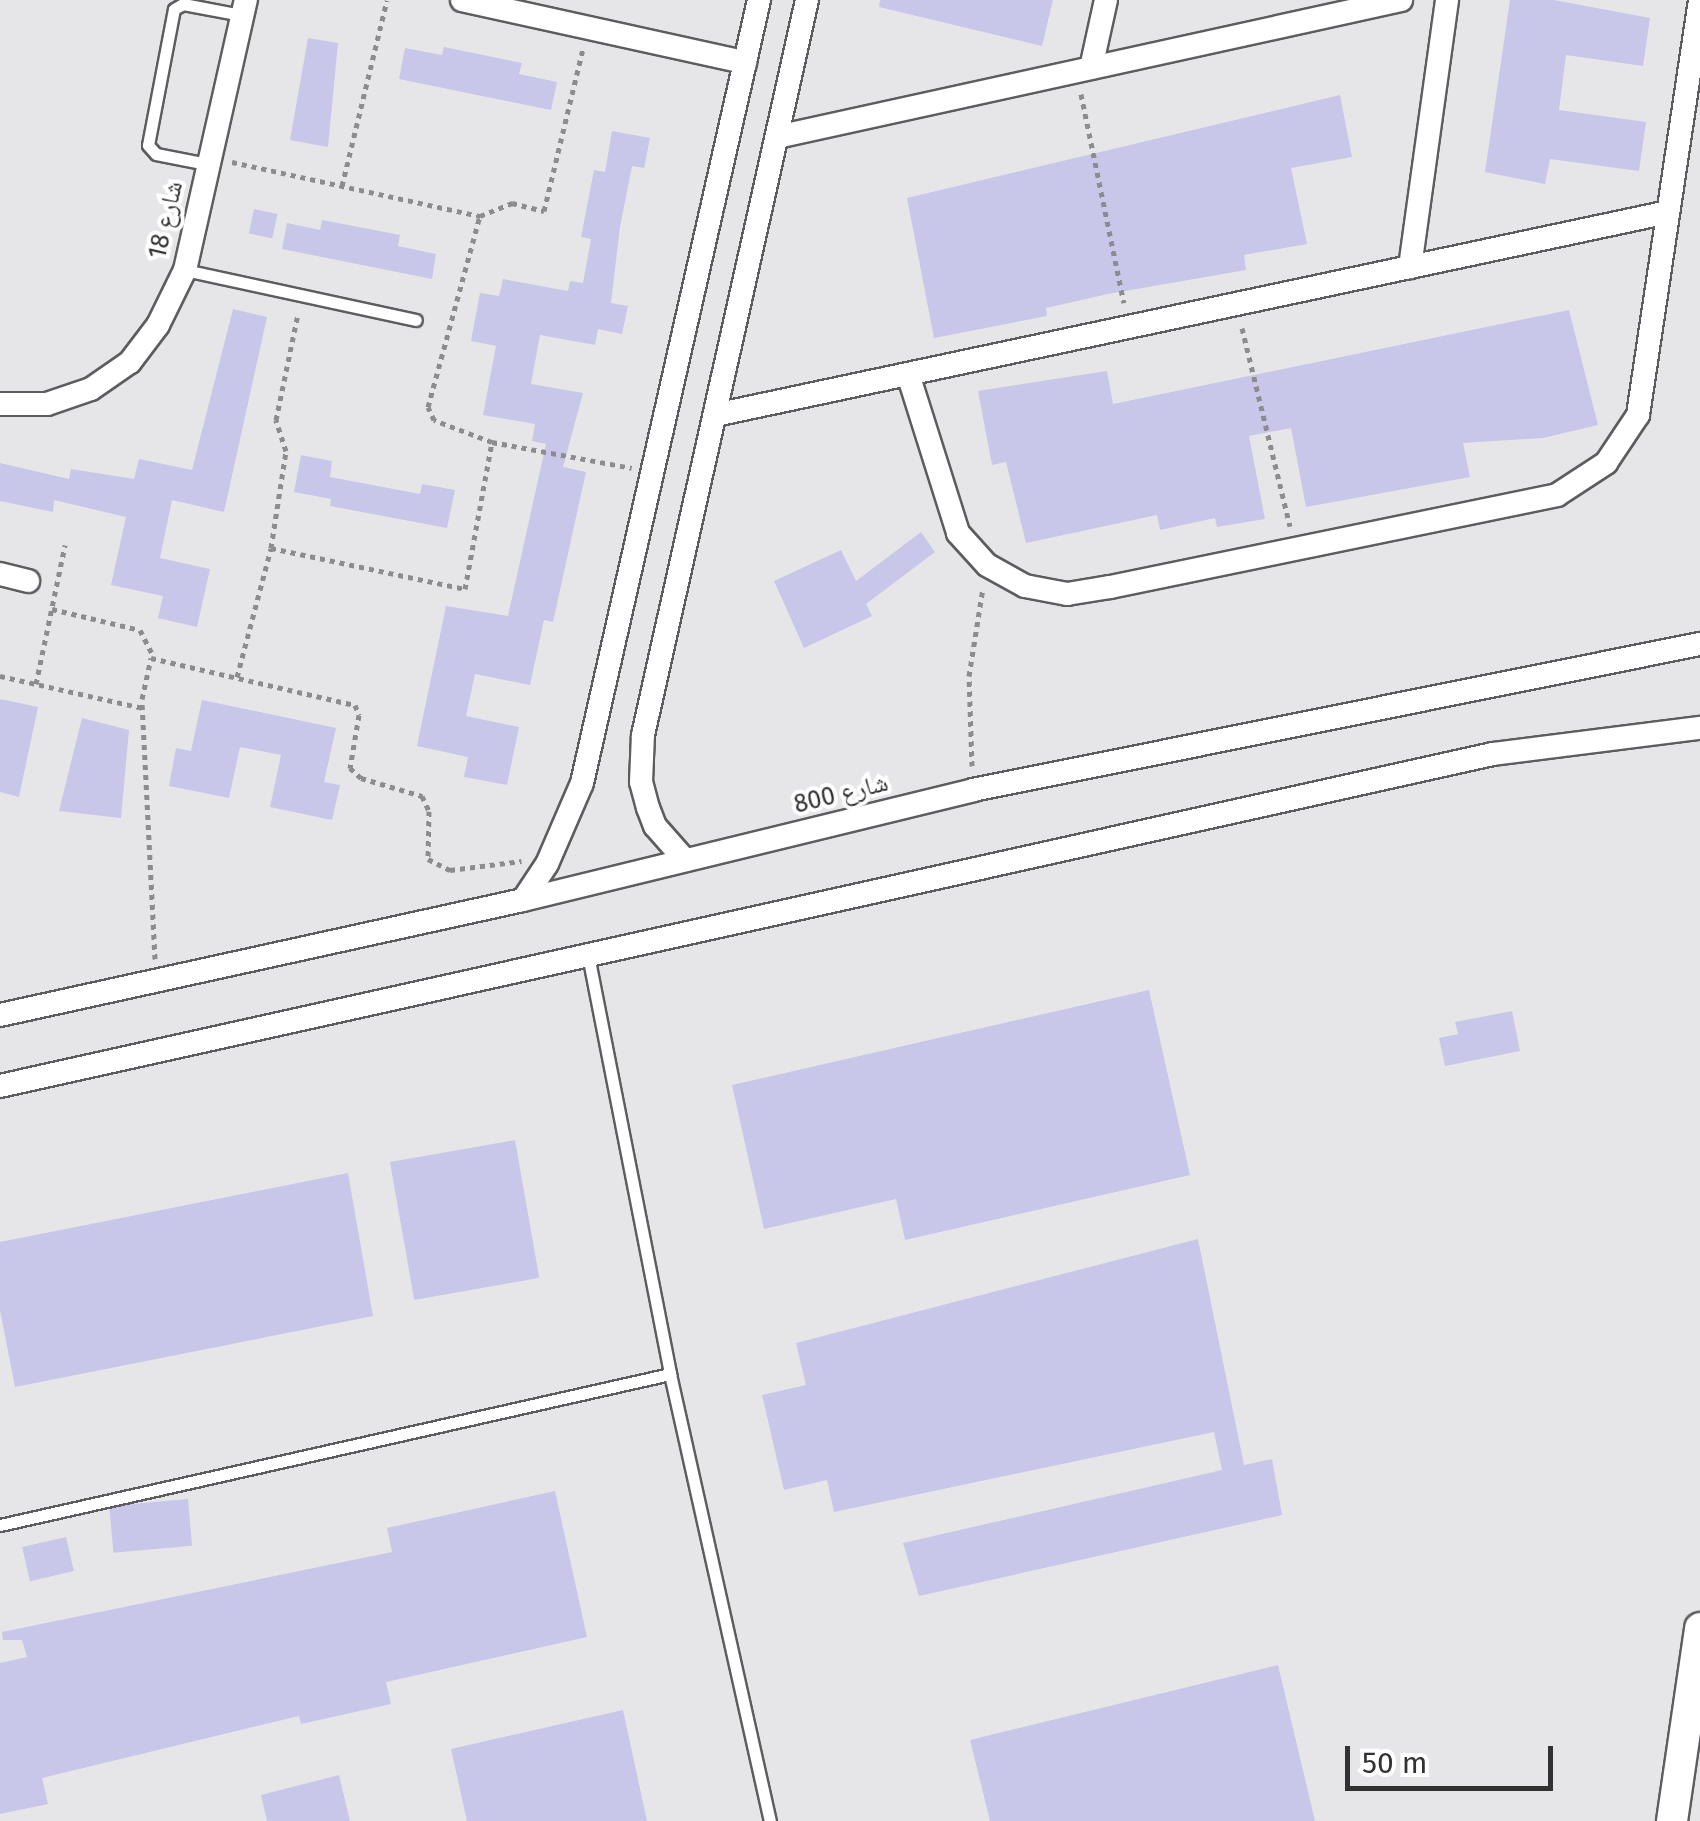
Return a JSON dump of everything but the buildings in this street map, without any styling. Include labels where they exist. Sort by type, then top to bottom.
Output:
[{"type":"street","points":[[462,0],[561,12],[588,30],[745,62]]},
{"type":"street","points":[[523,900],[547,864],[582,783],[759,0]]},
{"type":"street","points":[[686,860],[654,826],[640,782],[643,735],[807,0]]},
{"type":"street","points":[[1084,70],[1106,0]]},
{"type":"street","points":[[777,137],[1401,0]]},
{"type":"street","points":[[1410,267],[1447,0]]},
{"type":"street","points":[[908,374],[941,493],[958,532],[987,565],[1025,586],[1068,594],[1556,495],[1606,463],[1638,415],[1700,1]]},
{"type":"street","name":"شارع 18","points":[[0,404],[47,404],[91,389],[130,362],[158,325],[185,270],[244,8]]},
{"type":"street","points":[[715,415],[1668,212]]},
{"type":"street","points":[[0,574],[28,581]]},
{"type":"street","name":"شارع 800","points":[[0,1015],[523,900],[973,790],[1700,644]]},
{"type":"street","points":[[0,1086],[1493,754],[1700,728]]},
{"type":"street","points":[[1672,1821],[1700,1628]]},
{"type":"lane","points":[[208,160],[156,154],[148,144],[174,9],[183,4],[244,8]]},
{"type":"lane","points":[[185,270],[416,320]]},
{"type":"lane","points":[[588,955],[670,1374],[770,1821]]},
{"type":"lane","points":[[0,1524],[670,1374]]},
{"type":"path","points":[[342,186],[387,0]]},
{"type":"path","points":[[208,160],[480,216],[512,203],[544,210],[588,30]]},
{"type":"path","points":[[1084,70],[1129,326]]},
{"type":"path","points":[[480,216],[428,407],[434,420],[492,442],[654,472]]},
{"type":"path","points":[[236,676],[271,548],[286,451],[276,420],[302,296]]},
{"type":"path","points":[[1236,304],[1295,548]]},
{"type":"path","points":[[271,548],[465,588],[492,442]]},
{"type":"path","points":[[36,684],[65,545]]},
{"type":"path","points":[[973,790],[969,676],[987,565]]},
{"type":"path","points":[[52,608],[140,630],[154,658]]},
{"type":"path","points":[[156,982],[143,708],[148,662],[154,658],[355,705],[359,715],[350,768],[361,778],[422,796],[429,811],[426,847],[437,868],[547,864]]},
{"type":"path","points":[[0,676],[143,708]]}]
